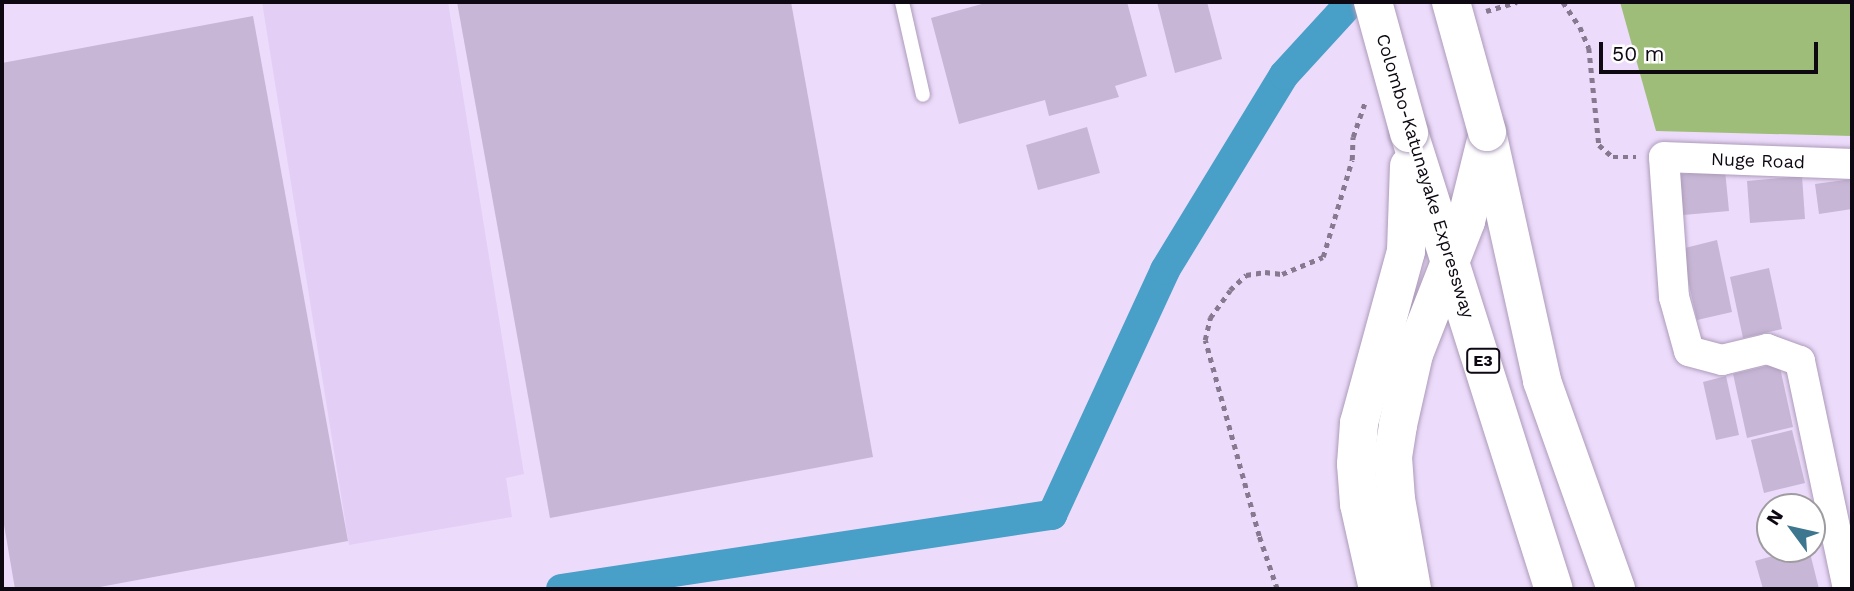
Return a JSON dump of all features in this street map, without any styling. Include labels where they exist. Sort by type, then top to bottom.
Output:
[{"type":"highway","name":"Colombo-Katunayake Expressway","points":[[1373,2],[1409,133],[1505,427],[1554,589]]},
{"type":"highway","points":[[1465,8],[1487,132],[1542,381],[1616,589]]},
{"type":"highway","points":[[1412,589],[1396,499],[1393,457],[1404,388],[1414,354],[1466,221],[1487,132]]},
{"type":"highway","points":[[1378,589],[1359,504],[1356,464],[1359,423],[1406,251],[1409,133]]},
{"type":"street","name":"Nuge Road","points":[[1664,157],[1852,164]]},
{"type":"street","points":[[1664,157],[1674,297],[1689,351],[1722,359],[1767,349],[1800,361],[1848,589]]},
{"type":"lane","points":[[902,2],[923,95]]},
{"type":"path","points":[[1465,8],[1489,9],[1517,2]]},
{"type":"path","points":[[1563,2],[1580,27],[1588,48],[1599,145],[1613,157],[1664,157]]},
{"type":"path","points":[[1278,589],[1259,536],[1205,340],[1210,317],[1230,290],[1246,275],[1265,272],[1282,274],[1323,257],[1352,160],[1353,137]]},
{"type":"shaded area","points":[[262,2],[448,2],[524,474],[506,478],[512,517],[349,545]]},
{"type":"green space","points":[[1620,2],[1852,2],[1852,136],[1656,131]]},
{"type":"building","points":[[457,2],[791,2],[873,457],[550,518]]},
{"type":"building","points":[[989,2],[1127,2],[1147,76],[1115,86],[1119,97],[1049,116],[1045,100],[959,124],[931,18]]},
{"type":"building","points":[[1157,2],[1207,2],[1222,59],[1175,73]]},
{"type":"building","points":[[253,16],[348,541],[89,589],[15,589],[2,513],[2,63]]},
{"type":"building","points":[[1087,127],[1100,173],[1038,190],[1026,145]]},
{"type":"building","points":[[1725,170],[1729,211],[1683,215],[1680,174]]},
{"type":"building","points":[[1802,176],[1805,219],[1750,223],[1747,181]]},
{"type":"building","points":[[1852,179],[1852,209],[1819,214],[1815,184]]},
{"type":"building","points":[[1717,240],[1732,312],[1697,320],[1681,249]]},
{"type":"building","points":[[1769,268],[1782,329],[1743,338],[1730,277]]},
{"type":"building","points":[[1779,363],[1793,427],[1747,438],[1733,374]]},
{"type":"building","points":[[1726,376],[1739,435],[1716,440],[1703,382]]},
{"type":"building","points":[[1792,430],[1805,483],[1764,493],[1751,440]]},
{"type":"building","points":[[1755,561],[1812,563],[1819,589],[1763,589]]},
{"type":"waterway","points":[[561,589],[1052,515],[1165,270],[1284,75],[1351,2]]}]
